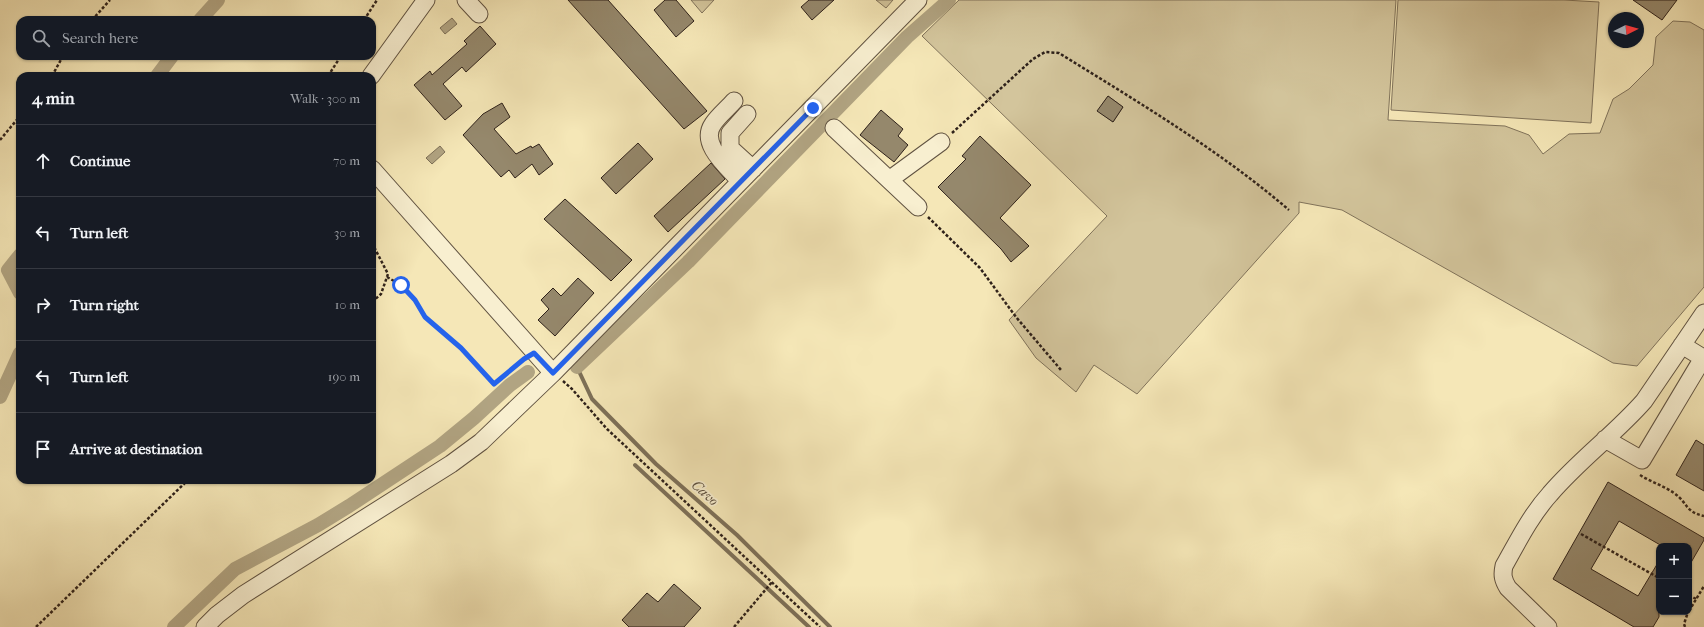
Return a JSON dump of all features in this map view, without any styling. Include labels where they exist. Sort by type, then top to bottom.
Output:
[{"type":"street","points":[[374,72],[426,0]]},
{"type":"street","points":[[466,0],[479,14]]},
{"type":"street","points":[[205,627],[243,594],[452,464],[481,442],[553,373],[918,0]]},
{"type":"street","points":[[740,181],[711,148],[708,136],[712,125],[738,111],[727,122],[722,133],[722,146],[727,151],[737,155],[753,169]]},
{"type":"street","points":[[834,128],[918,207]]},
{"type":"street","points":[[889,180],[941,142]]},
{"type":"street","points":[[376,174],[553,373]]},
{"type":"street","points":[[1548,627],[1508,588],[1503,581],[1502,573],[1504,566],[1536,512],[1575,466],[1633,414],[1644,402],[1704,313]]},
{"type":"street","points":[[1605,439],[1642,460],[1703,358],[1682,345]]},
{"type":"path","points":[[96,16],[110,0]]},
{"type":"path","points":[[367,16],[377,0]]},
{"type":"path","points":[[941,142],[1033,59],[1044,52],[1059,53],[1218,155],[1289,210]]},
{"type":"path","points":[[54,72],[61,60]]},
{"type":"path","points":[[331,72],[338,60]]},
{"type":"path","points":[[0,140],[16,121]]},
{"type":"path","points":[[918,207],[980,268],[1016,317],[1061,370]]},
{"type":"path","points":[[376,251],[388,274],[381,294],[376,298]]},
{"type":"path","points":[[387,277],[401,285],[415,300],[425,317],[461,348],[494,384],[524,359],[534,353]]},
{"type":"path","points":[[553,373],[572,389],[607,429],[820,627]]},
{"type":"path","points":[[1640,475],[1674,493],[1694,514],[1704,516]]},
{"type":"path","points":[[36,627],[184,484]]},
{"type":"path","points":[[1581,534],[1656,576]]},
{"type":"path","points":[[734,627],[772,583]]},
{"type":"path","points":[[1692,606],[1704,586]]},
{"type":"path","points":[[1692,597],[1696,599]]},
{"type":"path","points":[[1685,627],[1684,624],[1687,615]]},
{"type":"shaded area","points":[[691,0],[714,0],[702,13]]},
{"type":"shaded area","points":[[876,0],[893,0],[886,8]]},
{"type":"shaded area","points":[[959,0],[1396,0],[1388,120],[1505,126],[1529,135],[1543,154],[1569,134],[1600,133],[1613,99],[1629,89],[1653,65],[1656,37],[1673,21],[1690,22],[1704,30],[1704,287],[1637,366],[1613,363],[1342,210],[1299,202],[1299,213],[1137,394],[1094,365],[1076,392],[1036,358],[1009,320],[1107,216],[922,36]],"holes":[[[1108,96],[1123,107],[1113,122],[1098,111]]]},
{"type":"shaded area","points":[[1398,0],[1564,0],[1599,2],[1591,123],[1391,110]]},
{"type":"shaded area","points":[[452,18],[457,24],[445,34],[440,28]]},
{"type":"shaded area","points":[[440,146],[445,152],[432,164],[426,158]]},
{"type":"building","points":[[568,0],[608,0],[707,111],[684,129]]},
{"type":"building","points":[[665,0],[676,0],[694,21],[676,37],[654,10]]},
{"type":"building","points":[[809,0],[834,0],[812,20],[801,7]]},
{"type":"building","points":[[1633,0],[1677,0],[1662,20]]},
{"type":"building","points":[[480,26],[496,44],[466,72],[462,67],[443,84],[462,106],[445,120],[414,85],[430,71],[432,75],[467,44],[464,41]]},
{"type":"building","points":[[1108,96],[1123,107],[1113,122],[1097,111]]},
{"type":"building","points":[[502,103],[510,117],[494,129],[516,154],[531,146],[532,148],[539,144],[553,164],[539,175],[532,164],[515,178],[509,170],[501,177],[463,135],[483,114]]},
{"type":"building","points":[[881,110],[903,129],[898,136],[908,145],[894,162],[860,135]]},
{"type":"building","points":[[980,136],[1031,185],[1000,218],[1029,246],[1011,262],[1001,249],[938,187],[966,159],[962,156]]},
{"type":"building","points":[[638,143],[653,159],[616,194],[601,178]]},
{"type":"building","points":[[711,163],[725,179],[668,232],[654,216]]},
{"type":"building","points":[[565,199],[632,260],[611,281],[544,219]]},
{"type":"building","points":[[578,278],[594,293],[555,336],[538,320],[549,309],[541,300],[553,288],[561,296]]},
{"type":"building","points":[[1696,440],[1704,445],[1704,491],[1676,475]]},
{"type":"building","points":[[1608,482],[1704,538],[1692,561],[1692,543],[1657,543],[1619,521],[1591,569],[1638,596],[1656,566],[1656,615],[1659,615],[1659,617],[1653,627],[1634,627],[1553,579]]},
{"type":"building","points":[[674,584],[701,608],[684,627],[629,627],[622,620],[647,593],[658,602]]},
{"type":"waterway","points":[[204,16],[218,0]]},
{"type":"waterway","points":[[577,367],[688,262],[907,37],[949,0]]},
{"type":"waterway","points":[[160,72],[169,60]]},
{"type":"waterway","points":[[16,260],[8,270],[16,285]]},
{"type":"waterway","points":[[0,397],[16,362]]},
{"type":"waterway","name":"Cavo","points":[[577,367],[592,399],[656,464],[737,535],[830,627]]},
{"type":"waterway","points":[[174,627],[235,569],[318,525],[440,446],[474,418],[510,385],[528,372]]},
{"type":"waterway","points":[[635,465],[809,627]]},
{"type":"route","points":[[401,285],[415,300],[425,317],[461,348],[494,384],[524,359],[534,353],[553,373],[813,108]]}]
